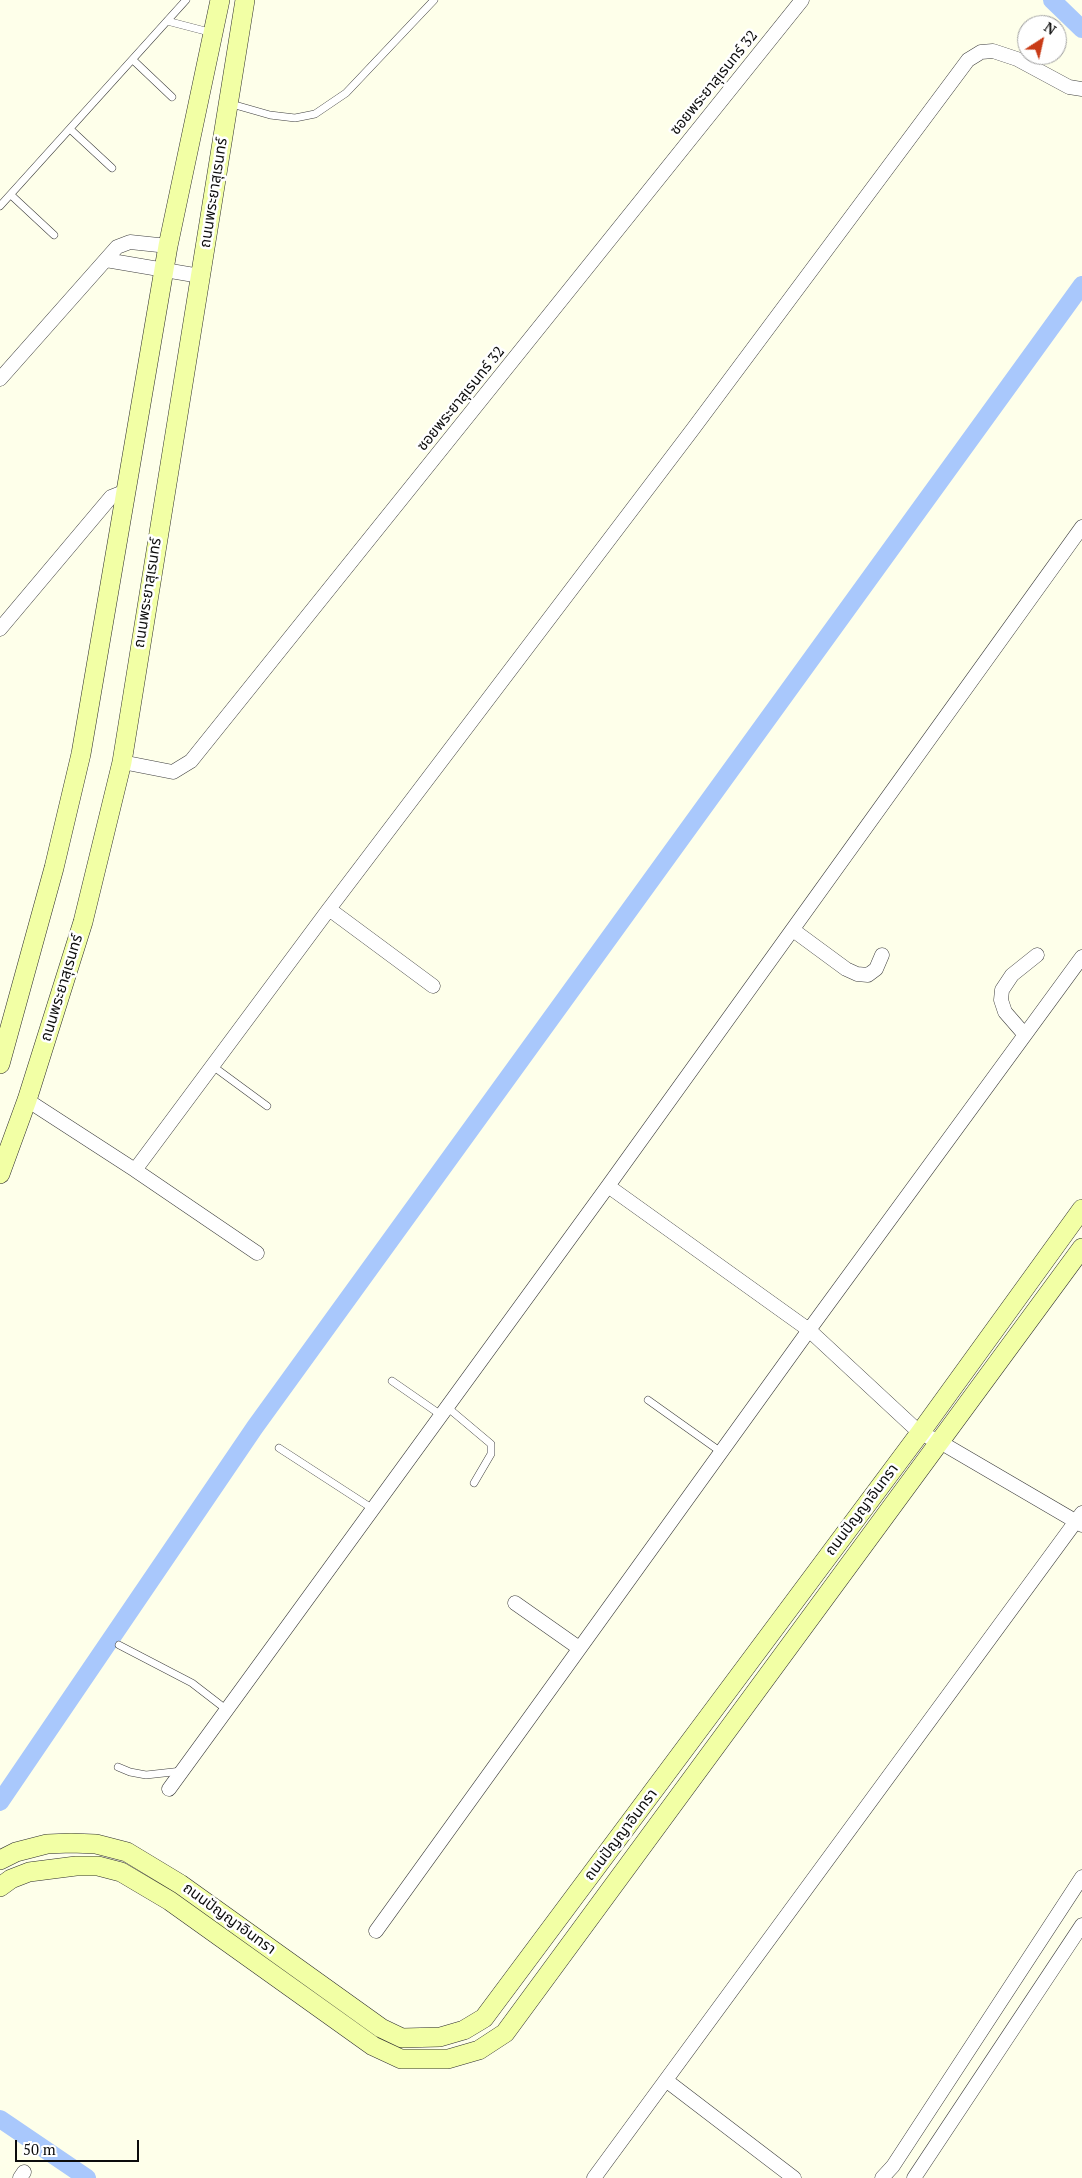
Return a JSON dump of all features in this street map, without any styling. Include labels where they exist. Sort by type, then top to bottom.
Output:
[{"type":"street","name":"ถนนพระยาสุเรนทร์","points":[[0,1064],[54,868],[81,754],[168,246],[220,0]]},
{"type":"street","name":"ถนนพระยาสุเรนทร์","points":[[0,1174],[27,1100],[83,922],[122,762],[245,0]]},
{"type":"street","name":"ซอยพระยาสุเรนทร์ 32","points":[[122,762],[173,772],[191,761],[802,0]]},
{"type":"street","points":[[135,1170],[693,429],[968,60],[981,52],[994,51],[1017,59],[1069,87],[1082,89]]},
{"type":"street","points":[[0,379],[117,247],[130,242],[168,246]]},
{"type":"street","points":[[106,260],[125,265],[165,268],[200,276]]},
{"type":"street","points":[[0,629],[111,497],[126,491]]},
{"type":"street","points":[[168,1789],[608,1186],[1082,527]]},
{"type":"street","points":[[330,909],[433,986]]},
{"type":"street","points":[[793,930],[846,970],[857,974],[868,975],[876,969],[882,956]]},
{"type":"street","points":[[1025,1035],[1005,1012],[1001,1000],[1002,990],[1012,975],[1037,955]]},
{"type":"street","points":[[376,1931],[809,1330],[1082,957]]},
{"type":"street","points":[[27,1100],[135,1170],[257,1253]]},
{"type":"street","points":[[594,2178],[1080,1520],[940,1442],[920,1433],[809,1330],[608,1186]]},
{"type":"street","name":"ถนนปัญญาอินทรา","points":[[0,1860],[16,1852],[47,1844],[96,1844],[126,1852],[180,1884],[381,2028],[402,2038],[440,2037],[464,2030],[484,2018],[920,1433],[1082,1208]]},
{"type":"street","name":"ถนนปัญญาอินทรา","points":[[0,1887],[12,1878],[29,1872],[76,1866],[98,1866],[121,1872],[170,1901],[373,2046],[401,2059],[448,2059],[479,2050],[505,2033],[511,2026],[1082,1248]]},
{"type":"street","points":[[515,1603],[580,1648]]},
{"type":"street","points":[[882,2178],[898,2158],[1082,1876]]},
{"type":"street","points":[[914,2178],[1082,1925]]},
{"type":"street","points":[[667,2081],[794,2178]]},
{"type":"lane","points":[[0,206],[134,60],[186,0]]},
{"type":"lane","points":[[228,103],[270,115],[295,118],[315,114],[346,93],[434,0]]},
{"type":"lane","points":[[167,21],[213,33]]},
{"type":"lane","points":[[134,60],[172,96]]},
{"type":"lane","points":[[70,129],[112,168]]},
{"type":"lane","points":[[11,195],[54,235]]},
{"type":"lane","points":[[214,1067],[267,1106]]},
{"type":"lane","points":[[392,1381],[444,1411],[491,1444],[491,1454],[474,1483]]},
{"type":"lane","points":[[648,1400],[721,1452]]},
{"type":"lane","points":[[279,1448],[373,1509]]},
{"type":"lane","points":[[119,1646],[192,1683],[227,1710]]},
{"type":"lane","points":[[118,1766],[130,1772],[146,1774],[182,1771]]},
{"type":"waterway","points":[[1052,0],[1082,29]]},
{"type":"waterway","points":[[0,1802],[255,1427],[1082,285]]},
{"type":"waterway","points":[[0,2119],[87,2178]]}]
